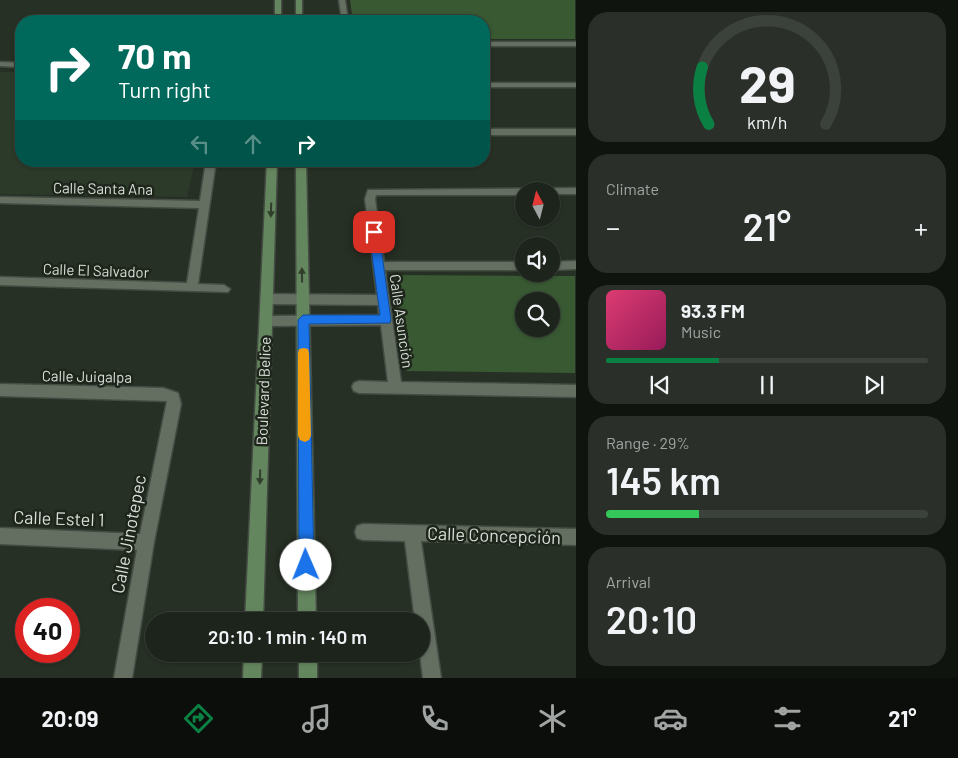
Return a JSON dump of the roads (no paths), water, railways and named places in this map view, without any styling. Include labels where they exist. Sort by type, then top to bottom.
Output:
[{"type":"street","points":[[278,0],[278,15]]},
{"type":"street","points":[[299,0],[299,15]]},
{"type":"street","points":[[342,0],[344,15]]},
{"type":"street","points":[[490,44],[576,44]]},
{"type":"street","points":[[0,64],[15,65]]},
{"type":"street","points":[[490,85],[576,85]]},
{"type":"street","points":[[490,132],[576,132]]},
{"type":"street","points":[[192,288],[210,167]]},
{"type":"street","name":"Boulevard Belice","points":[[254,612],[272,167]]},
{"type":"street","points":[[301,167],[307,612]]},
{"type":"street","name":"Calle Asunción","points":[[395,388],[370,199],[372,192],[576,191]]},
{"type":"street","name":"Calle Santa Ana","points":[[0,200],[204,206]]},
{"type":"street","points":[[560,266],[576,265]]},
{"type":"street","points":[[378,266],[515,266]]},
{"type":"street","name":"Calle El Salvador","points":[[0,281],[224,289]]},
{"type":"street","points":[[267,299],[383,300]]},
{"type":"street","points":[[266,321],[386,320]]},
{"type":"street","name":"Calle Asunción","points":[[359,387],[576,391]]},
{"type":"street","name":"Calle Juigalpa","points":[[0,390],[163,394],[173,397]]},
{"type":"street","name":"Calle Jinotepec","points":[[123,678],[146,542],[174,404],[173,397]]},
{"type":"street","name":"Calle Concepción","points":[[363,532],[576,537]]},
{"type":"street","name":"Calle Concepción","points":[[412,533],[432,678]]},
{"type":"street","name":"Calle Estel 1","points":[[0,536],[146,542]]},
{"type":"street","points":[[252,678],[253,662]]},
{"type":"street","points":[[308,662],[308,678]]}]
